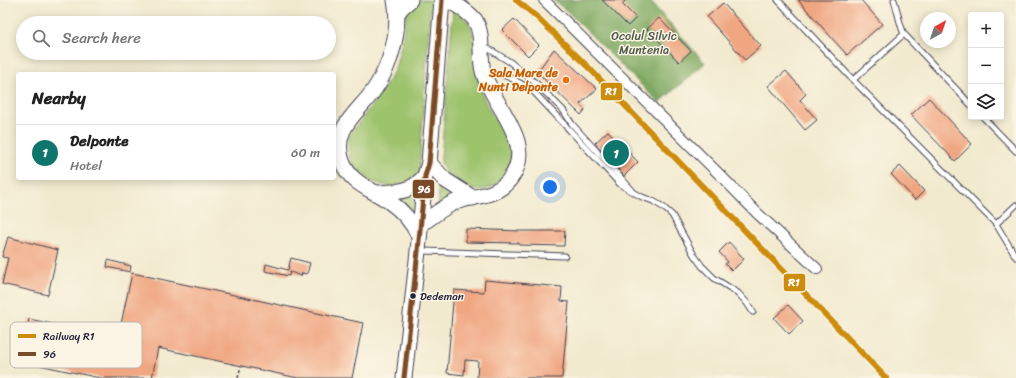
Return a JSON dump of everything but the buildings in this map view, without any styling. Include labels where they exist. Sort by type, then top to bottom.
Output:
[{"type":"main road","points":[[404,378],[427,163],[442,0]]},
{"type":"main road","points":[[427,220],[453,203],[490,194],[503,186],[510,180],[516,170],[519,159],[519,150],[512,128],[496,100],[483,71],[478,27],[475,20],[464,10],[448,0]]},
{"type":"main road","points":[[402,4],[387,66],[374,90],[352,114],[345,126],[341,136],[340,149],[342,161],[347,172],[361,185],[377,193],[400,209],[414,226],[419,236]]},
{"type":"main road","points":[[377,193],[398,192],[415,186],[427,163]]},
{"type":"main road","points":[[427,163],[445,180],[473,198]]},
{"type":"main road","points":[[412,378],[431,177],[427,163]]},
{"type":"street","points":[[544,0],[716,170],[757,213],[817,269]]},
{"type":"lane","points":[[778,0],[853,80],[996,224],[1016,257]]},
{"type":"lane","points":[[894,0],[898,9],[899,24],[904,34],[968,102]]},
{"type":"lane","points":[[853,80],[904,34]]},
{"type":"lane","points":[[480,44],[510,62],[537,84],[563,110],[572,124],[635,193]]},
{"type":"lane","points":[[483,71],[496,72],[508,76],[534,92],[621,185],[663,207],[672,215],[694,255],[702,266],[714,278],[738,293],[753,312]]},
{"type":"lane","points":[[986,120],[1016,151]]},
{"type":"lane","points":[[996,224],[1016,205]]},
{"type":"lane","points":[[424,251],[565,256]]},
{"type":"path","points":[[238,378],[240,366]]},
{"type":"green space","points":[[414,0],[431,0],[419,172],[415,180],[390,187],[370,181],[355,168],[350,158],[348,145],[349,136],[383,90],[395,69],[402,42],[407,8]]},
{"type":"green space","name":"Ocolul Silvic Muntenia","points":[[553,0],[649,0],[705,63],[659,103],[567,11]]},
{"type":"green space","points":[[453,11],[465,19],[471,26],[474,36],[478,77],[484,99],[488,108],[508,138],[511,147],[511,156],[507,172],[501,180],[492,187],[482,190],[467,188],[452,179],[445,171],[441,163]]},
{"type":"green space","points":[[438,180],[462,197],[439,207]]},
{"type":"green space","points":[[417,190],[416,217],[407,205],[395,197]]},
{"type":"rail line","name":"R1","points":[[516,0],[537,17],[591,70],[886,378]]},
{"type":"transit line","name":"96","points":[[404,378],[425,176],[429,163],[442,0]]},
{"type":"place","name":"Sala Mare de Nunti Delponte","points":[[566,80]]},
{"type":"place","name":"Delponte","points":[[616,153]]},
{"type":"place","name":"Dedeman","points":[[413,296]]}]
